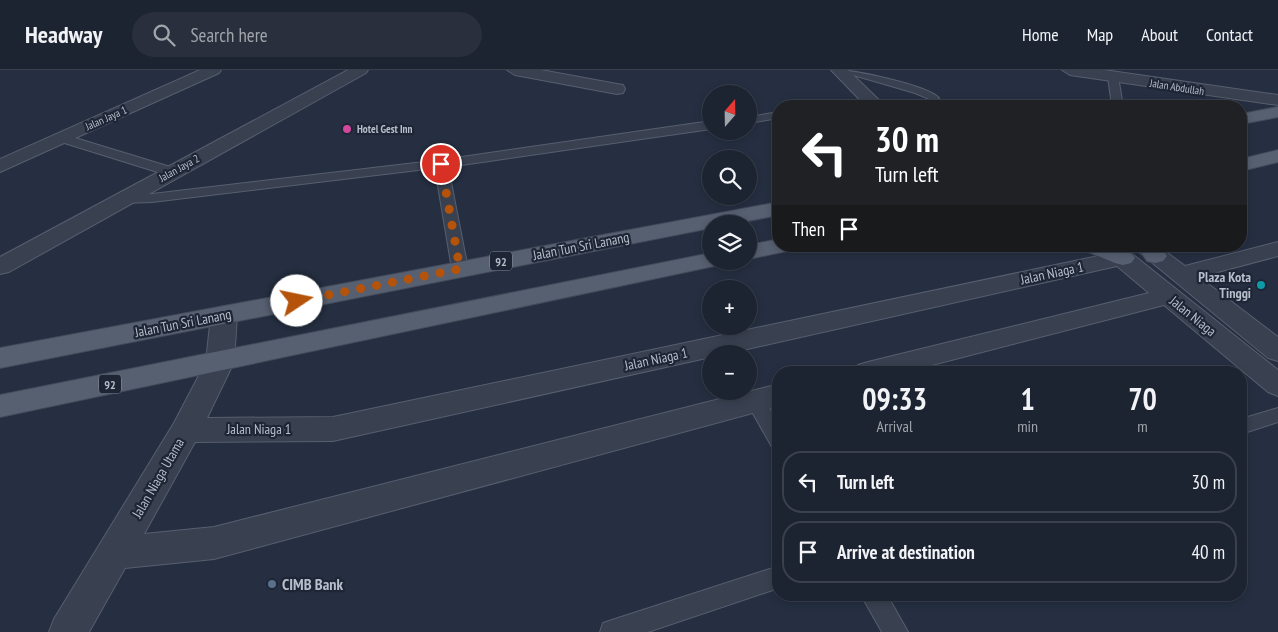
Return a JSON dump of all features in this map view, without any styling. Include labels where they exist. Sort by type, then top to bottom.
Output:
[{"type":"main road","points":[[1247,118],[1278,112]]},
{"type":"main road","points":[[1247,148],[1278,141]]},
{"type":"main road","points":[[1247,164],[1278,156]]},
{"type":"main road","name":"Jalan Tun Sri Lanang","points":[[0,358],[772,209]]},
{"type":"main road","points":[[757,250],[772,247]]},
{"type":"main road","name":"92","points":[[0,406],[702,262]]},
{"type":"street","name":"Jalan Jaya 1","points":[[0,166],[209,70]]},
{"type":"street","name":"Jalan Jaya 2","points":[[0,267],[360,70]]},
{"type":"street","points":[[515,70],[617,89]]},
{"type":"street","points":[[840,70],[869,100]]},
{"type":"street","name":"Jalan Abdullah","points":[[1070,70],[1278,100]]},
{"type":"street","name":"Jalan Abdullah","points":[[1135,80],[1198,100]]},
{"type":"street","points":[[889,366],[1174,285],[1278,249]]},
{"type":"street","name":"Jalan Niaga 1","points":[[186,430],[333,429],[1126,252]]},
{"type":"street","name":"Jalan Niaga","points":[[1137,252],[1278,385]]},
{"type":"street","name":"Jalan Niaga","points":[[1174,285],[1278,351]]},
{"type":"street","name":"Jalan Niaga Utama","points":[[68,632],[186,430],[220,362],[224,315]]},
{"type":"street","points":[[114,553],[214,543],[767,398]]},
{"type":"lane","points":[[840,70],[919,90],[934,98]]},
{"type":"lane","points":[[1113,77],[1117,100]]},
{"type":"lane","points":[[758,118],[772,116]]},
{"type":"lane","points":[[123,199],[152,198],[441,164],[702,126]]},
{"type":"lane","points":[[62,138],[172,172]]},
{"type":"lane","points":[[441,164],[460,269]]},
{"type":"lane","points":[[767,398],[772,416]]},
{"type":"lane","points":[[1247,425],[1278,415]]},
{"type":"lane","points":[[612,632],[772,580]]},
{"type":"lane","points":[[877,601],[896,632]]},
{"type":"place","name":"Hotel Gest Inn","points":[[347,129]]},
{"type":"place","name":"Plaza Kota Tinggi","points":[[1261,285]]},
{"type":"place","name":"CIMB Bank","points":[[272,584]]},
{"type":"route","points":[[297,301],[460,269],[441,164]]}]
